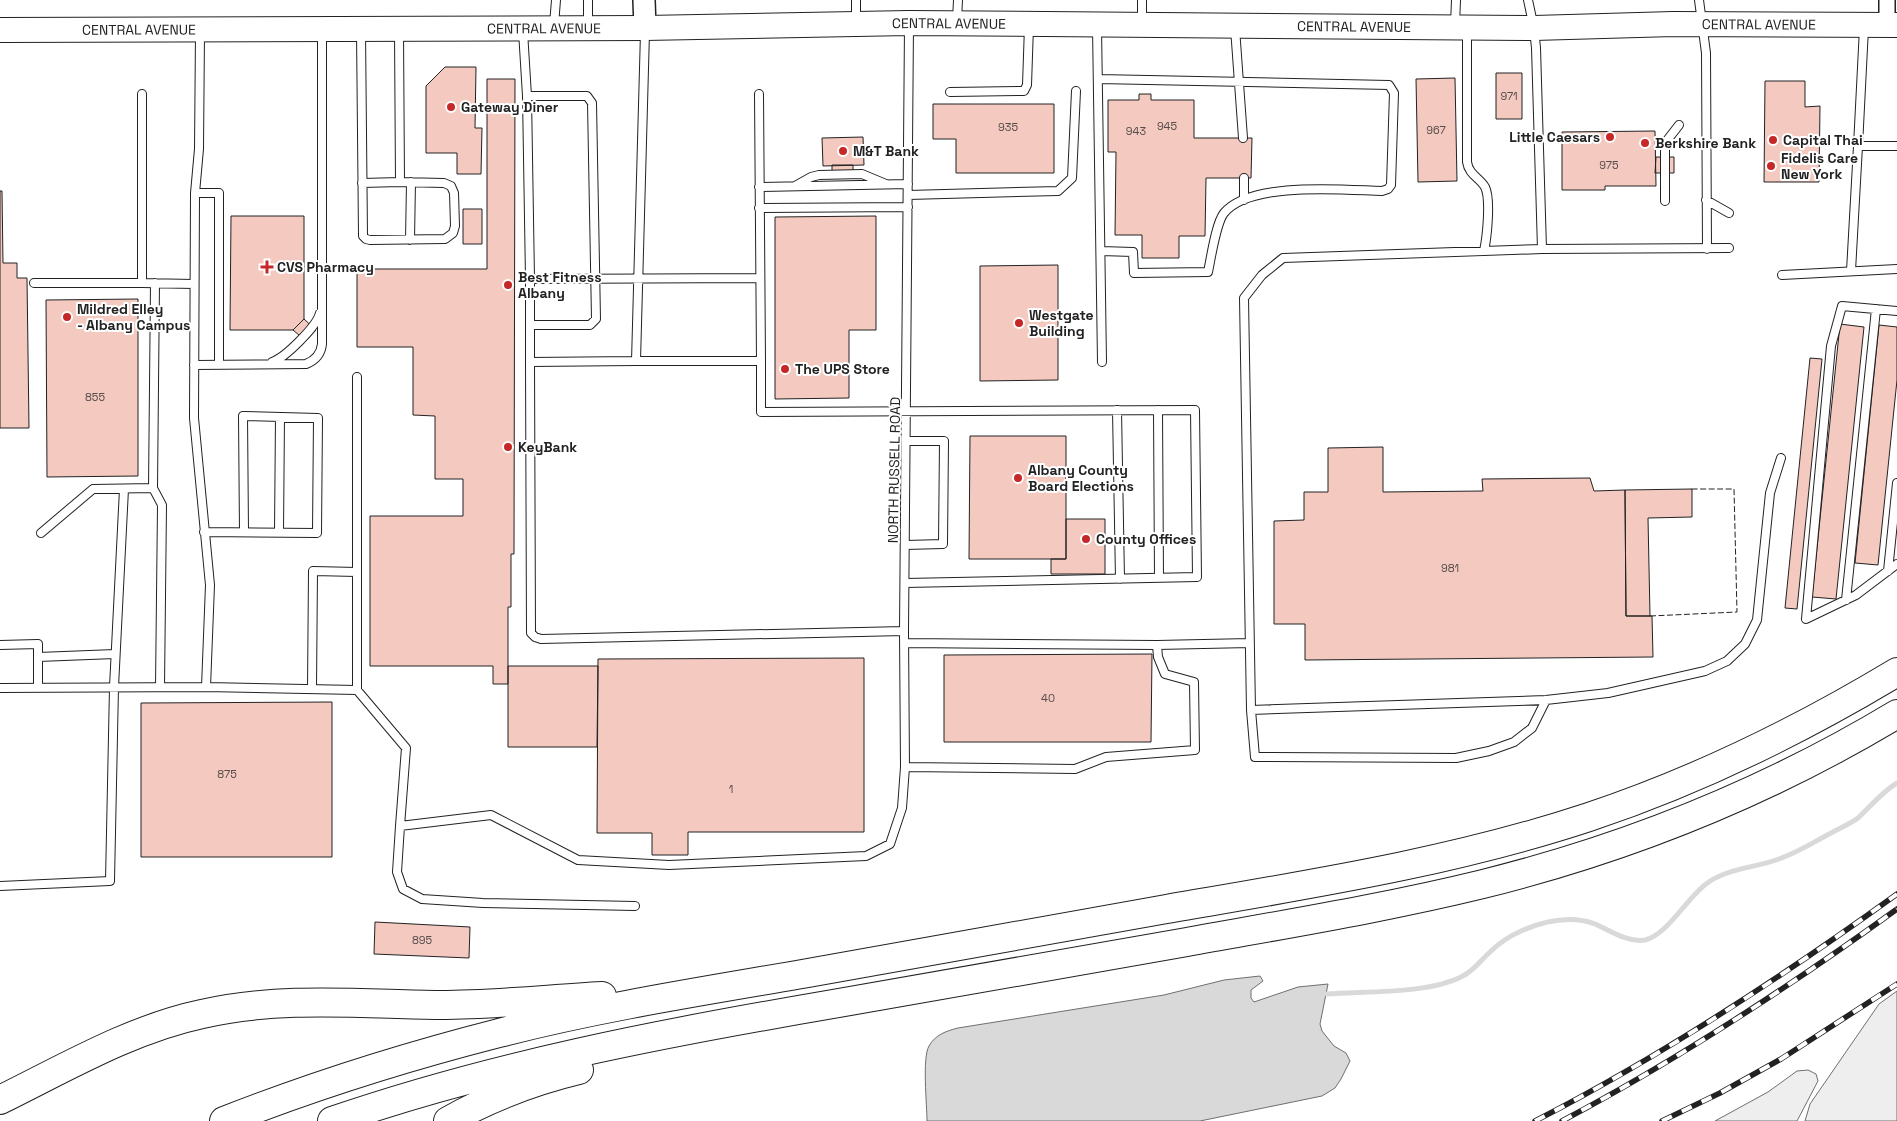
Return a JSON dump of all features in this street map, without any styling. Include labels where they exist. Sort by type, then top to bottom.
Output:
[{"type":"highway","points":[[224,1121],[284,1097],[430,1051],[577,1015],[1300,886],[1476,850],[1590,817],[1702,774],[1756,750],[1809,723],[1897,672]]},
{"type":"highway","points":[[332,1121],[440,1086],[586,1050],[679,1031],[1366,909],[1468,888],[1602,849],[1716,807],[1826,754],[1897,714]]},
{"type":"highway","points":[[0,1100],[134,1036],[168,1023],[233,1008],[297,1003],[475,1004],[728,987]]},
{"type":"highway","points":[[448,1121],[494,1098],[558,1075],[858,999]]},
{"type":"main road","name":"CENTRAL AVENUE","points":[[0,30],[588,29],[909,23],[1461,28],[1673,24],[1883,25]]},
{"type":"street","points":[[644,0],[645,28]]},
{"type":"street","points":[[1883,25],[1887,0]]},
{"type":"lane","points":[[554,29],[556,0]]},
{"type":"lane","points":[[588,0],[588,29]]},
{"type":"lane","points":[[856,0],[856,24]]},
{"type":"lane","points":[[957,24],[958,0]]},
{"type":"lane","points":[[1142,0],[1142,25]]},
{"type":"lane","points":[[1456,0],[1461,28],[1468,162],[1471,174],[1484,185],[1487,193],[1487,236],[1484,251]]},
{"type":"lane","points":[[1528,0],[1534,28],[1542,248]]},
{"type":"lane","points":[[1699,0],[1706,53],[1707,249]]},
{"type":"lane","name":"NORTH RUSSELL ROAD","points":[[400,826],[491,815],[578,860],[669,865],[866,856],[890,844],[902,808],[905,766],[904,631],[909,23]]},
{"type":"lane","points":[[950,92],[1024,91],[1028,85],[1029,24]]},
{"type":"lane","points":[[1097,25],[1102,362]]},
{"type":"lane","points":[[1235,25],[1243,138]]},
{"type":"lane","points":[[1851,271],[1858,146],[1883,25]]},
{"type":"lane","points":[[360,28],[362,183],[364,237],[370,240],[410,240],[448,238],[453,233],[455,226],[454,193],[451,186],[444,182],[362,183]]},
{"type":"lane","points":[[636,361],[645,28]]},
{"type":"lane","points":[[200,29],[199,149],[194,193],[194,418],[210,585],[206,687]]},
{"type":"lane","points":[[194,365],[306,364],[316,358],[322,348],[322,29]]},
{"type":"lane","points":[[399,29],[400,182]]},
{"type":"lane","points":[[523,29],[527,96],[530,279],[530,629],[534,636],[541,639],[904,631]]},
{"type":"lane","points":[[1098,78],[1389,85],[1394,93],[1391,185],[1388,189],[1382,191],[1281,190],[1238,202],[1224,213],[1214,241],[1208,272],[1134,273],[1133,252],[1101,251]]},
{"type":"lane","points":[[908,195],[1058,191],[1072,178],[1076,91]]},
{"type":"lane","points":[[142,94],[142,283]]},
{"type":"lane","points":[[758,94],[761,412],[1195,410],[1197,577],[905,583]]},
{"type":"lane","points":[[527,96],[584,96],[592,100],[596,318],[592,324],[530,325]]},
{"type":"lane","points":[[1665,201],[1665,143],[1679,125]]},
{"type":"lane","points":[[1858,146],[1897,146]]},
{"type":"lane","points":[[1244,178],[1244,200]]},
{"type":"lane","points":[[410,240],[411,182]]},
{"type":"lane","points":[[759,187],[908,184]]},
{"type":"lane","points":[[194,193],[219,193],[219,365]]},
{"type":"lane","points":[[1706,200],[1729,213]]},
{"type":"lane","points":[[759,208],[908,207]]},
{"type":"lane","points":[[1546,700],[1532,728],[1514,742],[1489,751],[1456,758],[1255,757],[1250,643],[1244,298],[1262,275],[1283,258],[1542,248],[1729,248]]},
{"type":"lane","points":[[1782,275],[1897,269]]},
{"type":"lane","points":[[530,279],[760,278]]},
{"type":"lane","points":[[155,283],[153,488],[162,504],[160,687]]},
{"type":"lane","points":[[34,284],[194,284]]},
{"type":"lane","points":[[262,364],[277,360],[285,354],[318,320],[322,303]]},
{"type":"lane","points":[[1897,311],[1842,306],[1831,346],[1806,619],[1856,595],[1897,564]]},
{"type":"lane","points":[[1846,600],[1876,309]]},
{"type":"lane","points":[[530,362],[761,362]]},
{"type":"lane","points":[[357,377],[357,690],[406,748],[396,872],[403,889],[422,899],[483,903],[634,906]]},
{"type":"lane","points":[[1117,410],[1120,579]]},
{"type":"lane","points":[[1158,410],[1159,578]]},
{"type":"lane","points":[[204,532],[244,532],[317,532],[318,418],[243,416],[244,532]]},
{"type":"lane","points":[[279,532],[280,417]]},
{"type":"lane","points":[[905,544],[943,544],[944,442],[907,441]]},
{"type":"lane","points":[[1252,710],[1546,700],[1608,693],[1705,671],[1728,660],[1746,644],[1758,620],[1770,493],[1781,458]]},
{"type":"lane","points":[[1888,571],[1897,483]]},
{"type":"lane","points":[[41,533],[93,489],[153,488]]},
{"type":"lane","points":[[0,886],[110,881],[115,654],[124,489]]},
{"type":"lane","points":[[312,688],[312,571],[357,572]]},
{"type":"lane","points":[[904,643],[1158,645],[1250,643]]},
{"type":"lane","points":[[0,645],[38,644],[38,688]]},
{"type":"lane","points":[[905,766],[1075,769],[1106,757],[1196,750],[1194,682],[1165,674],[1158,657],[1158,645]]},
{"type":"lane","points":[[38,656],[115,654]]},
{"type":"lane","points":[[0,688],[206,687],[357,690]]},
{"type":"shaded area","points":[[1260,976],[1263,981],[1251,990],[1251,998],[1254,1002],[1298,987],[1328,984],[1320,1024],[1322,1031],[1334,1046],[1346,1053],[1350,1061],[1335,1088],[1322,1096],[1200,1121],[927,1121],[925,1071],[927,1052],[934,1039],[945,1032],[958,1028],[1164,995],[1224,980]]},
{"type":"shaded area","points":[[1897,991],[1897,1121],[1805,1121],[1810,1104],[1879,1004]]},
{"type":"shaded area","points":[[1808,1070],[1816,1074],[1818,1081],[1797,1121],[1715,1121],[1768,1092],[1797,1071]]},
{"type":"building","name":"Gateway Diner","points":[[445,67],[476,67],[475,128],[482,128],[481,174],[457,174],[457,153],[426,153],[426,86]]},
{"type":"building","points":[[1496,73],[1522,73],[1522,119],[1496,119]]},
{"type":"building","points":[[1455,78],[1457,181],[1418,182],[1416,79]]},
{"type":"building","points":[[487,79],[515,79],[514,554],[511,554],[511,607],[508,607],[508,684],[493,684],[493,666],[370,666],[370,516],[463,516],[463,479],[435,479],[435,416],[413,415],[413,347],[357,347],[357,269],[487,269]]},
{"type":"building","points":[[1765,81],[1805,81],[1805,107],[1820,106],[1819,182],[1764,182]]},
{"type":"building","points":[[1139,94],[1151,94],[1151,100],[1194,100],[1194,138],[1252,138],[1251,178],[1206,178],[1205,236],[1179,236],[1179,258],[1142,258],[1142,235],[1115,235],[1116,152],[1108,152],[1108,100],[1139,100]]},
{"type":"building","points":[[933,104],[1054,104],[1054,173],[956,173],[956,139],[933,139]]},
{"type":"building","points":[[1655,131],[1656,186],[1605,186],[1605,190],[1562,190],[1562,132]]},
{"type":"building","name":"M&T Bank","points":[[863,137],[864,165],[823,166],[822,138]]},
{"type":"building","points":[[1656,157],[1674,157],[1674,173],[1655,173]]},
{"type":"building","points":[[832,165],[853,165],[853,178],[832,178]]},
{"type":"building","points":[[0,191],[2,191],[3,263],[17,263],[17,278],[27,278],[29,428],[0,428]]},
{"type":"building","points":[[463,209],[482,209],[482,244],[463,244]]},
{"type":"building","name":"CVS Pharmacy","points":[[231,216],[304,216],[304,319],[293,330],[230,330]]},
{"type":"building","points":[[876,216],[876,330],[849,330],[849,398],[775,399],[775,217]]},
{"type":"building","name":"Westgate Building","points":[[1058,265],[1058,380],[980,381],[980,266]]},
{"type":"building","points":[[138,299],[138,476],[47,477],[46,300]]},
{"type":"building","points":[[304,319],[316,330],[306,341],[293,330]]},
{"type":"building","points":[[1840,324],[1864,327],[1836,599],[1812,597]]},
{"type":"building","points":[[1879,325],[1897,327],[1897,380],[1878,565],[1855,563]]},
{"type":"building","points":[[1810,358],[1822,359],[1797,609],[1785,608]]},
{"type":"building","name":"Albany County Board Elections","points":[[970,436],[1066,436],[1066,559],[969,559]]},
{"type":"building","points":[[1383,447],[1383,492],[1483,491],[1482,479],[1590,478],[1594,491],[1625,490],[1626,616],[1652,616],[1653,657],[1305,660],[1305,624],[1274,624],[1274,521],[1304,520],[1304,492],[1328,492],[1328,448]]},
{"type":"building","points":[[1692,489],[1692,517],[1648,518],[1650,616],[1626,616],[1625,490]]},
{"type":"building","name":"County Offices","points":[[1066,519],[1105,519],[1105,574],[1051,574],[1051,559],[1066,559]]},
{"type":"building","points":[[1152,654],[1151,742],[944,742],[944,655]]},
{"type":"building","points":[[864,658],[864,832],[688,832],[688,855],[652,855],[652,833],[597,833],[598,659]]},
{"type":"building","points":[[508,666],[598,666],[597,747],[508,747]]},
{"type":"building","points":[[332,702],[332,857],[141,857],[141,703]]},
{"type":"building","points":[[375,922],[470,927],[469,958],[374,954]]},
{"type":"waterway","points":[[1327,994],[1396,991],[1447,982],[1469,972],[1500,943],[1513,935],[1539,924],[1558,920],[1586,921],[1625,938],[1645,940],[1653,937],[1669,924],[1699,890],[1715,878],[1774,861],[1802,849],[1858,818],[1881,795],[1897,783]]},
{"type":"railway","points":[[1535,1121],[1629,1070],[1720,1014],[1810,955],[1897,894]]},
{"type":"railway","points":[[1562,1121],[1649,1073],[1733,1021],[1897,909]]},
{"type":"railway","points":[[1662,1121],[1720,1093],[1781,1059],[1897,984]]},
{"type":"fence","points":[[1650,616],[1737,612],[1734,489],[1689,489]]},
{"type":"place","name":"Gateway Diner","points":[[451,107]]},
{"type":"place","name":"Little Caesars","points":[[1610,137]]},
{"type":"place","name":"Capital Thai","points":[[1773,140]]},
{"type":"place","name":"Berkshire Bank","points":[[1645,143]]},
{"type":"place","name":"M&T Bank","points":[[843,151]]},
{"type":"place","name":"Fidelis Care New York","points":[[1771,166]]},
{"type":"place","name":"CVS Pharmacy","points":[[267,267]]},
{"type":"place","name":"Best Fitness Albany","points":[[508,285]]},
{"type":"place","name":"Mildred Elley - Albany Campus","points":[[67,317]]},
{"type":"place","name":"Westgate Building","points":[[1019,323]]},
{"type":"place","name":"The UPS Store","points":[[785,369]]},
{"type":"place","name":"KeyBank","points":[[508,447]]},
{"type":"place","name":"Albany County Board Elections","points":[[1018,478]]},
{"type":"place","name":"County Offices","points":[[1086,539]]}]
